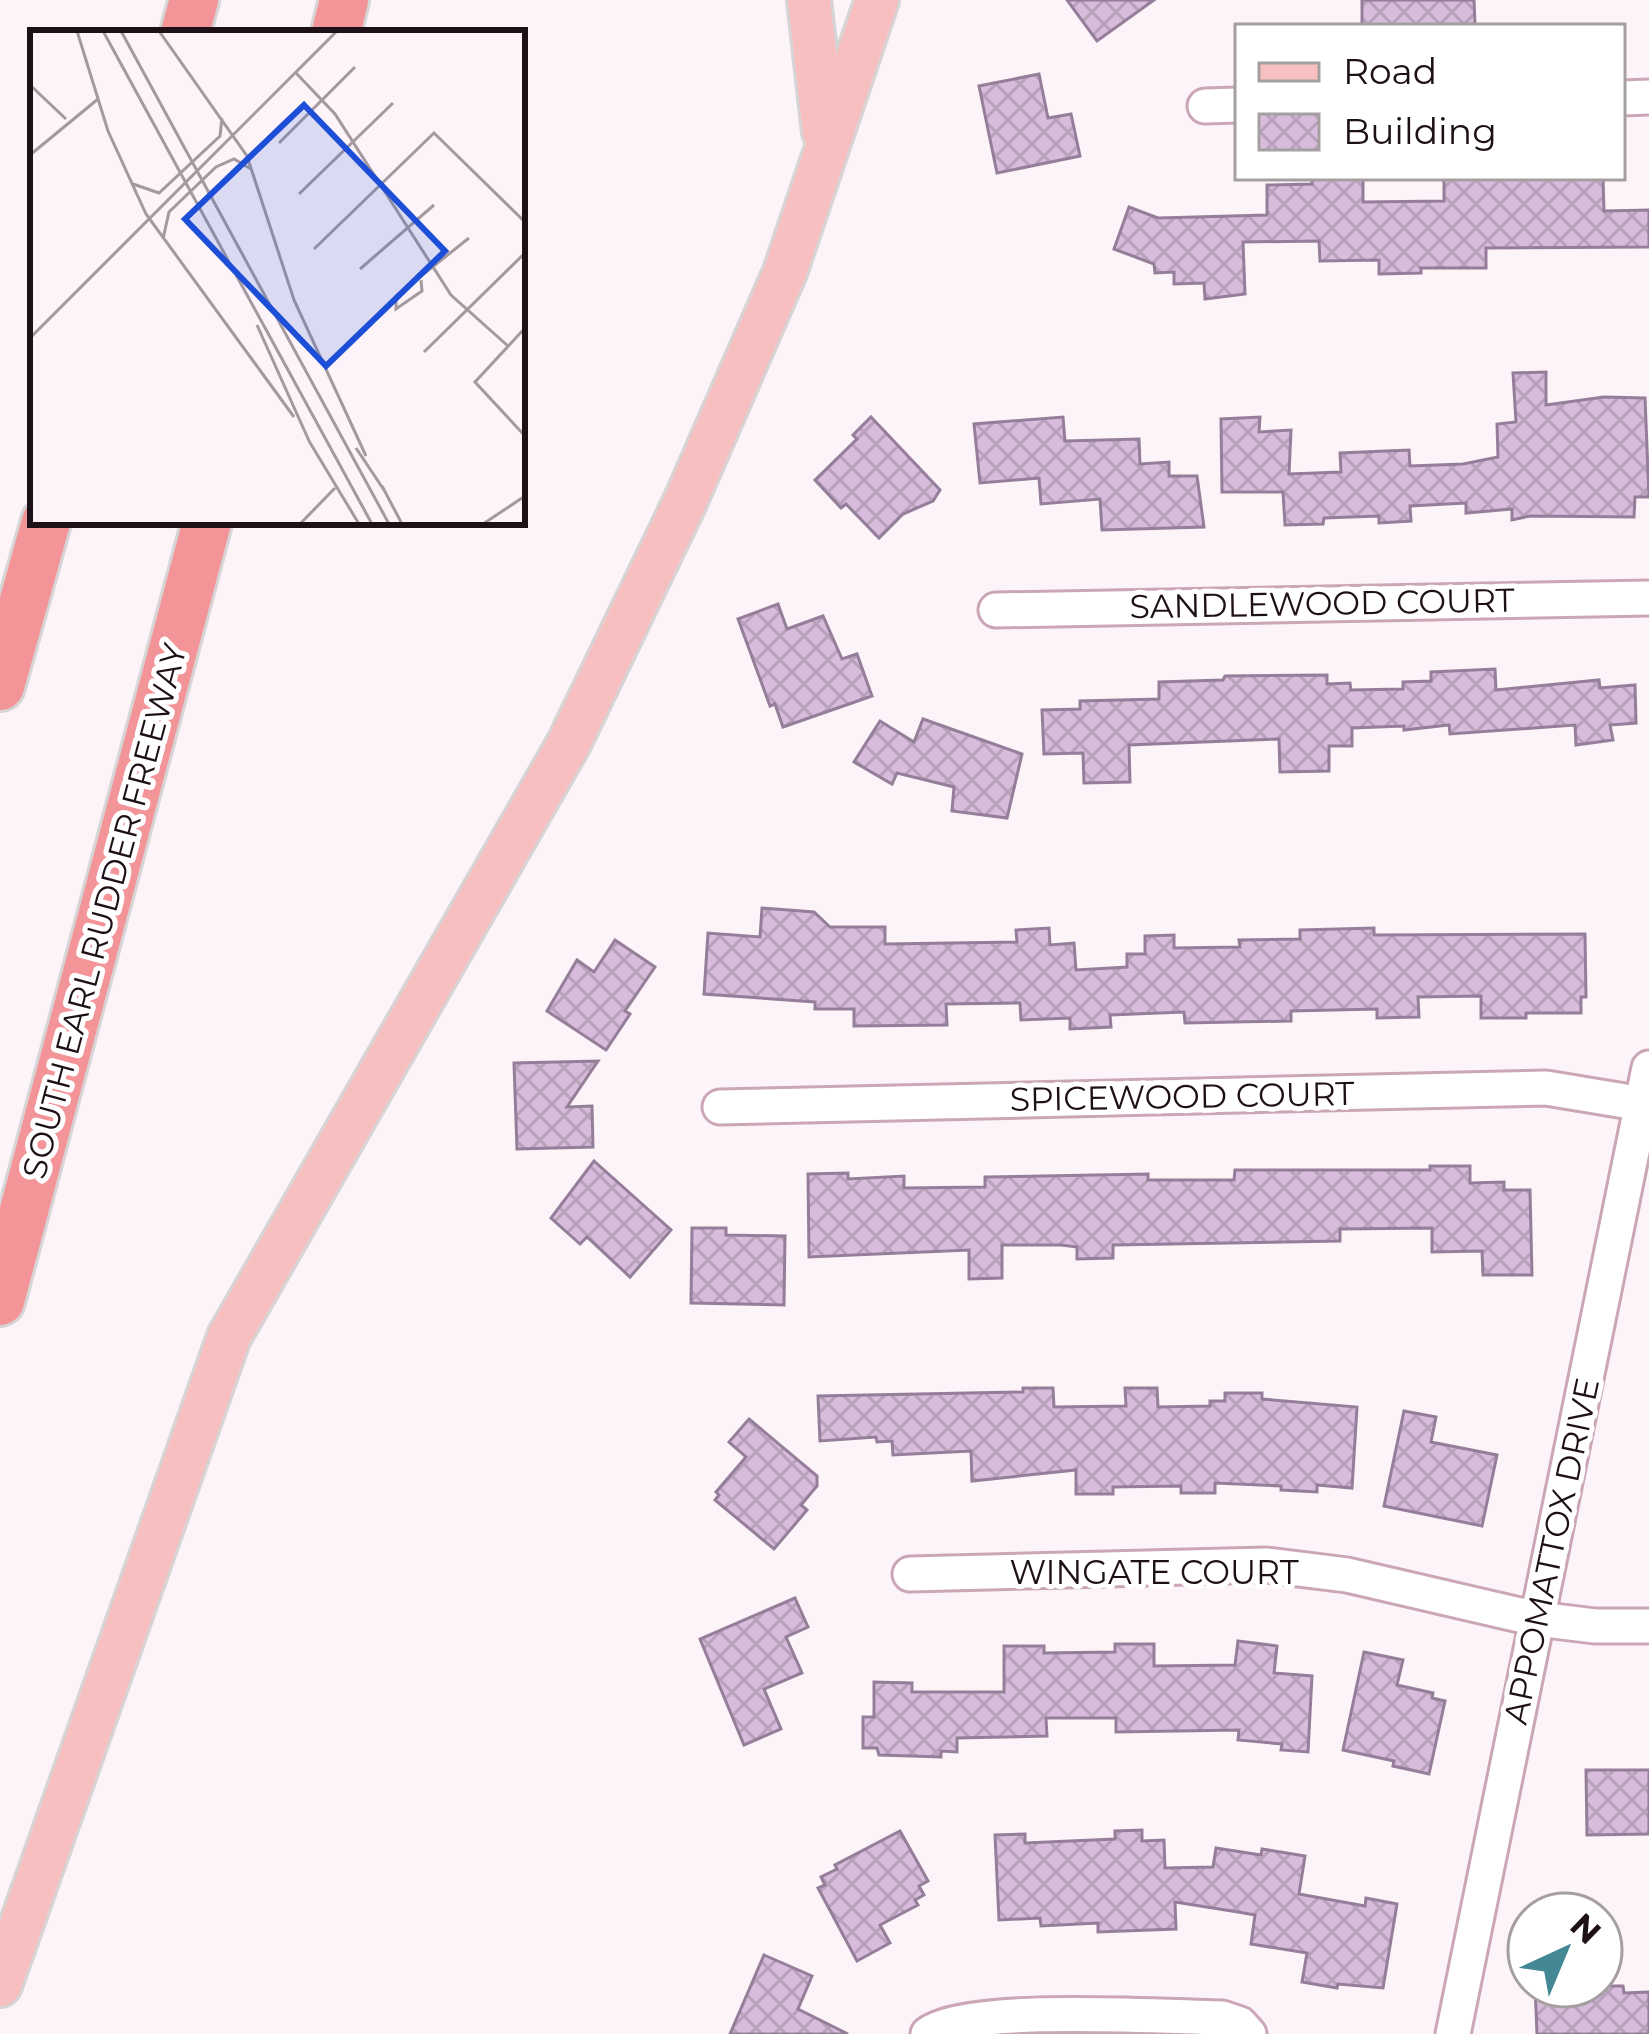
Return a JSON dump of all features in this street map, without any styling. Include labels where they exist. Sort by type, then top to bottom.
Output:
[{"type":"highway","points":[[186,30],[194,0]]},
{"type":"highway","points":[[337,30],[344,0]]},
{"type":"highway","points":[[0,686],[45,525]]},
{"type":"highway","name":"SOUTH EARL RUDDER FREEWAY","points":[[0,1301],[206,525]]},
{"type":"main road","points":[[809,0],[826,151]]},
{"type":"main road","points":[[0,1985],[229,1336],[569,743],[685,502],[776,293],[877,0]]},
{"type":"street","name":"SANDLEWOOD COURT","points":[[996,610],[1649,598]]},
{"type":"street","name":"APPOMATTOX DRIVE","points":[[1453,2034],[1646,1105],[1649,1068]]},
{"type":"street","name":"SPICEWOOD COURT","points":[[720,1107],[1546,1088],[1646,1105]]},
{"type":"street","name":"WINGATE COURT","points":[[910,1574],[1266,1565],[1347,1575],[1537,1619],[1649,1626]]},
{"type":"street","points":[[928,2034],[936,2027],[983,2016],[1007,2016],[1222,2018],[1240,2024],[1249,2034]]},
{"type":"building","points":[[1067,0],[1154,0],[1097,41]]},
{"type":"building","points":[[1362,0],[1474,0],[1475,24],[1362,24]]},
{"type":"building","points":[[1039,74],[1048,118],[1071,114],[1080,156],[997,173],[979,86]]},
{"type":"building","points":[[1312,180],[1363,180],[1363,202],[1444,201],[1444,180],[1603,180],[1604,211],[1649,210],[1649,247],[1486,248],[1486,268],[1421,268],[1421,273],[1379,274],[1379,260],[1320,261],[1319,241],[1243,242],[1245,294],[1205,299],[1204,283],[1174,284],[1174,272],[1155,273],[1154,264],[1114,249],[1129,207],[1158,218],[1267,215],[1267,185],[1312,184]]},
{"type":"building","points":[[1546,372],[1546,405],[1604,397],[1645,398],[1649,497],[1635,497],[1634,517],[1512,520],[1512,509],[1466,513],[1466,503],[1410,506],[1411,521],[1379,523],[1379,516],[1285,525],[1283,492],[1222,492],[1221,419],[1260,417],[1259,432],[1291,430],[1289,474],[1341,472],[1340,453],[1409,450],[1410,466],[1463,464],[1498,457],[1497,424],[1516,422],[1513,373]]},
{"type":"building","points":[[871,417],[940,490],[933,501],[903,514],[879,538],[815,480],[857,439],[853,435]]},
{"type":"building","points":[[1063,417],[1065,441],[1139,439],[1140,464],[1169,462],[1169,476],[1197,476],[1204,527],[1102,530],[1100,499],[1041,504],[1039,478],[980,483],[974,424]]},
{"type":"building","points":[[778,604],[787,629],[823,616],[842,659],[857,654],[872,696],[783,727],[775,704],[770,706],[738,619]]},
{"type":"building","points":[[1495,669],[1496,690],[1599,680],[1600,688],[1635,685],[1636,723],[1610,725],[1613,740],[1576,745],[1575,725],[1450,734],[1449,725],[1404,730],[1404,726],[1352,728],[1352,746],[1329,746],[1329,771],[1280,772],[1279,739],[1129,745],[1130,782],[1084,783],[1083,753],[1044,754],[1042,710],[1080,709],[1080,701],[1159,699],[1159,682],[1327,675],[1327,684],[1350,683],[1351,690],[1403,689],[1403,682],[1431,681],[1431,672]]},
{"type":"building","points":[[923,719],[1022,754],[1007,818],[952,811],[954,787],[897,773],[892,784],[854,762],[880,721],[914,742]]},
{"type":"building","points":[[762,908],[814,912],[830,927],[885,927],[885,944],[1017,942],[1016,930],[1049,928],[1050,945],[1074,943],[1076,970],[1127,967],[1127,954],[1145,954],[1145,936],[1174,935],[1174,948],[1240,947],[1239,940],[1300,939],[1300,930],[1374,928],[1374,935],[1585,934],[1586,997],[1581,997],[1581,1013],[1526,1013],[1526,1018],[1481,1018],[1481,996],[1418,997],[1419,1017],[1377,1018],[1377,1009],[1291,1011],[1291,1021],[1185,1023],[1184,1012],[1110,1015],[1111,1027],[1070,1029],[1070,1018],[1021,1020],[1020,1003],[946,1004],[947,1025],[854,1026],[854,1009],[815,1009],[815,1002],[704,994],[708,933],[760,937]]},
{"type":"building","points":[[615,940],[655,967],[606,1050],[547,1011],[577,960],[594,972]]},
{"type":"building","points":[[598,1061],[567,1107],[592,1106],[593,1147],[517,1149],[514,1063]]},
{"type":"building","points":[[594,1161],[671,1230],[630,1277],[587,1237],[580,1244],[551,1218]]},
{"type":"building","points":[[1430,1166],[1470,1166],[1470,1183],[1504,1182],[1504,1190],[1530,1190],[1532,1275],[1483,1275],[1482,1251],[1432,1252],[1432,1228],[1340,1229],[1340,1241],[1113,1245],[1113,1258],[1077,1259],[1077,1247],[1061,1245],[1002,1245],[1002,1278],[969,1279],[969,1250],[809,1257],[808,1174],[848,1173],[848,1179],[904,1176],[904,1188],[985,1187],[985,1177],[1148,1174],[1148,1180],[1234,1180],[1235,1170],[1430,1170]]},
{"type":"building","points":[[692,1228],[726,1228],[726,1235],[785,1236],[784,1305],[691,1303]]},
{"type":"building","points":[[1023,1388],[1053,1388],[1054,1407],[1126,1406],[1125,1388],[1157,1388],[1158,1407],[1210,1406],[1210,1401],[1225,1401],[1225,1393],[1262,1393],[1262,1399],[1357,1407],[1352,1488],[1317,1485],[1317,1492],[1215,1483],[1215,1493],[1181,1493],[1181,1486],[1113,1487],[1113,1494],[1076,1494],[1076,1470],[972,1481],[971,1451],[893,1455],[892,1441],[877,1442],[876,1437],[820,1441],[818,1396],[1023,1392]]},
{"type":"building","points":[[1404,1411],[1436,1417],[1431,1442],[1497,1455],[1482,1526],[1384,1506]]},
{"type":"building","points":[[749,1419],[817,1476],[817,1486],[801,1505],[807,1510],[774,1549],[715,1500],[716,1492],[746,1457],[729,1442]]},
{"type":"building","points":[[795,1598],[808,1627],[786,1637],[802,1673],[764,1689],[781,1729],[744,1745],[700,1639]]},
{"type":"building","points":[[1238,1641],[1277,1646],[1274,1673],[1312,1676],[1308,1752],[1238,1740],[1239,1730],[1116,1732],[1116,1718],[1046,1718],[1047,1736],[957,1738],[957,1752],[941,1751],[941,1757],[879,1755],[877,1748],[863,1748],[863,1717],[874,1717],[874,1682],[912,1683],[912,1692],[1004,1692],[1004,1646],[1044,1646],[1044,1653],[1115,1652],[1115,1644],[1154,1644],[1154,1666],[1235,1665]]},
{"type":"building","points":[[1364,1652],[1403,1660],[1397,1685],[1433,1693],[1432,1698],[1445,1701],[1429,1774],[1343,1750]]},
{"type":"building","points":[[1586,1770],[1649,1770],[1649,1834],[1587,1835]]},
{"type":"building","points":[[1142,1830],[1142,1841],[1164,1840],[1165,1868],[1213,1867],[1216,1848],[1261,1855],[1262,1849],[1305,1856],[1299,1894],[1365,1906],[1366,1898],[1397,1904],[1383,1988],[1302,1982],[1307,1953],[1251,1944],[1255,1915],[1175,1902],[1176,1929],[1098,1932],[1098,1923],[1041,1926],[1040,1918],[999,1920],[995,1835],[1025,1834],[1025,1843],[1115,1839],[1115,1831]]},
{"type":"building","points":[[900,1831],[928,1881],[919,1886],[924,1895],[915,1900],[918,1905],[880,1925],[890,1943],[857,1961],[818,1888],[825,1885],[821,1877]]},
{"type":"building","points":[[764,1955],[812,1976],[798,2009],[848,2034],[730,2034]]},
{"type":"building","points":[[1649,1992],[1649,2034],[1537,2034],[1536,2010],[1625,2010],[1625,1993]]}]
